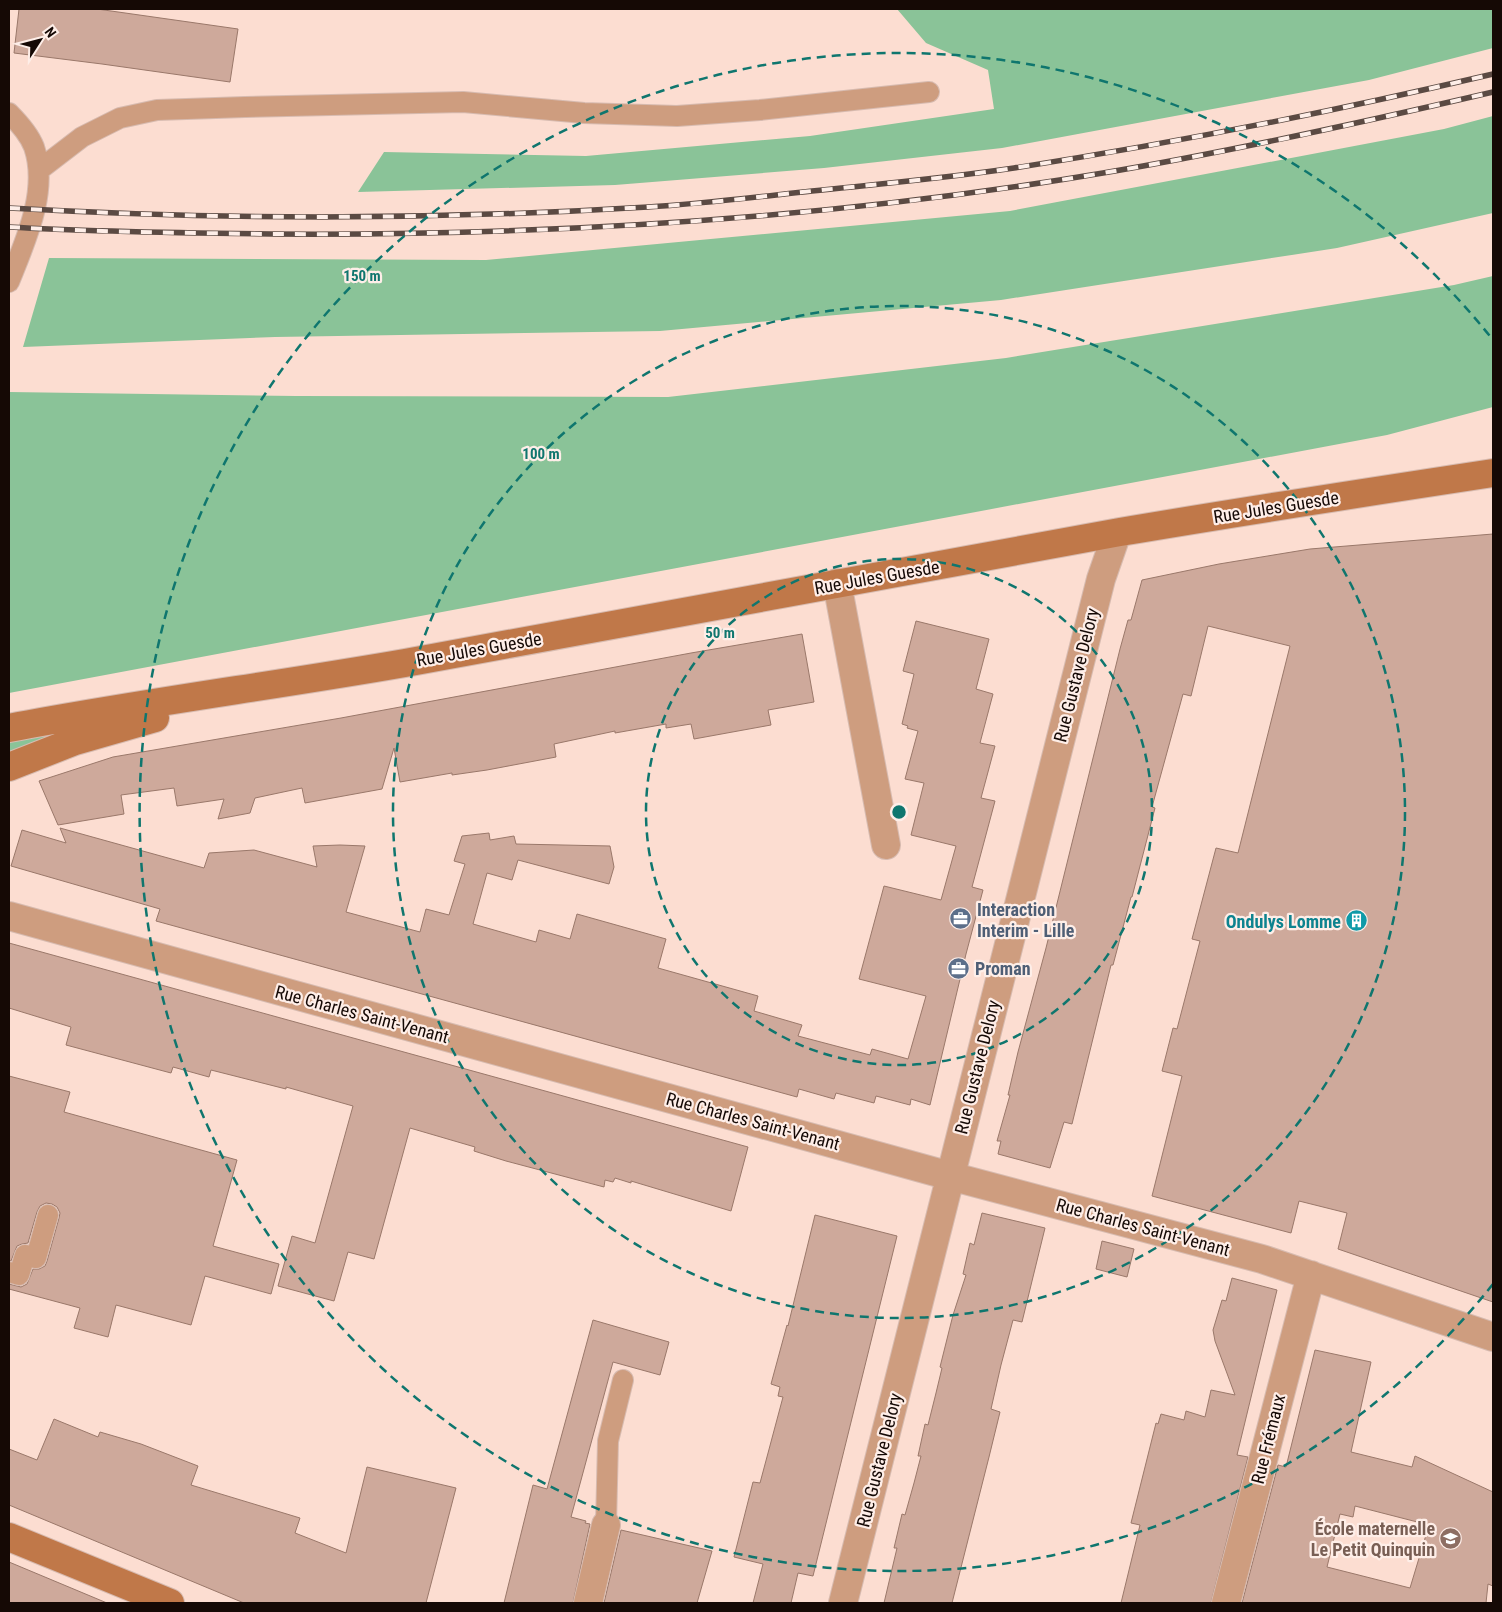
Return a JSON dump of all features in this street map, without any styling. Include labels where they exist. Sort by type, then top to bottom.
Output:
[{"type":"street","name":"Rue Jules Guesde","points":[[9,728],[404,663],[1118,533],[1296,503],[1493,473]]},
{"type":"street","name":"Rue Gustave Delory","points":[[843,1603],[1101,579],[1118,533]]},
{"type":"street","points":[[838,584],[886,845]]},
{"type":"street","name":"Rue Jules Guesde","points":[[9,767],[75,741],[262,687]]},
{"type":"street","name":"Rue Charles Saint-Venant","points":[[9,916],[950,1176],[1193,1240],[1311,1275],[1493,1337]]},
{"type":"street","name":"Rue Frémaux","points":[[1226,1603],[1311,1275]]},
{"type":"street","points":[[588,1603],[606,1525]]},
{"type":"street","points":[[9,1537],[170,1603]]},
{"type":"lane","points":[[40,170],[82,137],[120,118],[156,110],[463,102],[584,114],[677,116],[929,92]]},
{"type":"lane","points":[[9,113],[24,128],[34,146],[40,170],[38,194],[34,210],[24,244],[9,282]]},
{"type":"lane","points":[[9,1272],[19,1275],[25,1255],[36,1258],[48,1215]]},
{"type":"lane","points":[[606,1525],[608,1441],[623,1380]]},
{"type":"green space","points":[[897,9],[1493,9],[1493,48],[1369,80],[1002,148],[824,168],[615,185],[358,192],[384,152],[586,156],[810,136],[994,109],[988,70],[926,43]]},
{"type":"green space","points":[[1493,116],[1493,213],[1337,248],[1001,300],[660,331],[275,337],[23,347],[49,258],[486,260],[1010,211],[1444,129]]},
{"type":"green space","points":[[1493,276],[1493,407],[1387,435],[9,693],[9,392],[296,396],[668,397],[1006,358],[1454,285]]},
{"type":"green space","points":[[53,732],[55,737],[9,759],[9,735]]},
{"type":"building","points":[[19,9],[97,9],[238,29],[230,82],[14,53]]},
{"type":"building","name":"Ondulys Lomme","points":[[1493,534],[1493,1302],[1338,1249],[1347,1213],[1299,1201],[1291,1233],[1152,1196],[1182,1076],[1162,1071],[1173,1028],[1177,1029],[1200,941],[1192,939],[1216,848],[1238,853],[1290,646],[1208,626],[1191,696],[1183,694],[1152,807],[1155,808],[1113,965],[1111,965],[1072,1124],[1064,1122],[1050,1168],[998,1154],[1001,1141],[997,1141],[1010,1095],[1008,1095],[1018,1052],[1046,948],[1120,649],[1128,620],[1131,620],[1142,580],[1219,564],[1310,549]]},
{"type":"building","points":[[916,621],[989,639],[976,689],[993,694],[980,743],[995,746],[981,798],[995,801],[972,887],[983,890],[930,1105],[911,1099],[910,1105],[876,1096],[874,1103],[836,1093],[834,1099],[799,1089],[797,1097],[156,921],[160,909],[11,866],[22,830],[66,843],[60,828],[204,868],[209,853],[254,850],[317,867],[313,846],[365,846],[346,912],[420,932],[426,909],[449,915],[465,864],[454,861],[462,836],[489,833],[490,840],[514,836],[516,844],[610,846],[614,867],[609,884],[518,860],[512,880],[487,873],[473,924],[536,942],[539,930],[570,939],[577,914],[666,939],[658,968],[758,996],[754,1011],[802,1025],[798,1036],[870,1055],[872,1049],[908,1059],[926,996],[859,979],[884,886],[941,900],[956,846],[911,835],[924,783],[905,779],[918,731],[907,728],[908,726],[902,724],[914,674],[903,671]]},
{"type":"building","points":[[802,634],[814,702],[768,710],[771,725],[694,739],[691,724],[666,728],[666,724],[615,733],[615,731],[554,744],[556,757],[487,770],[452,775],[452,773],[400,782],[394,748],[382,789],[305,803],[302,788],[255,798],[250,813],[218,819],[224,799],[177,806],[174,788],[121,795],[124,814],[58,825],[39,781],[113,757],[341,718]]},
{"type":"building","points":[[9,943],[748,1147],[731,1211],[631,1181],[631,1183],[615,1178],[613,1182],[605,1180],[604,1187],[506,1161],[474,1151],[475,1147],[410,1128],[374,1259],[348,1252],[334,1301],[278,1286],[292,1236],[315,1243],[353,1106],[286,1087],[286,1089],[211,1070],[209,1077],[173,1067],[171,1073],[66,1045],[71,1027],[9,1008]]},
{"type":"building","points":[[9,1076],[70,1092],[64,1112],[237,1160],[213,1246],[279,1264],[271,1294],[205,1276],[191,1325],[116,1305],[108,1337],[74,1328],[80,1308],[9,1289],[9,1284],[21,1287],[27,1284],[33,1269],[45,1266],[60,1213],[57,1207],[52,1204],[46,1203],[40,1206],[28,1243],[17,1246],[11,1261],[9,1260]]},
{"type":"building","points":[[982,1213],[1045,1228],[1022,1322],[1013,1320],[1001,1365],[991,1409],[1000,1412],[989,1457],[952,1603],[884,1603],[897,1548],[894,1548],[902,1514],[905,1515],[914,1483],[921,1456],[918,1456],[925,1424],[928,1425],[953,1315],[966,1275],[963,1274],[970,1243],[974,1245]]},
{"type":"building","points":[[815,1215],[897,1236],[813,1576],[798,1573],[791,1603],[753,1603],[763,1564],[734,1557],[753,1482],[760,1483],[783,1397],[778,1396],[780,1387],[771,1384],[788,1326]]},
{"type":"building","points":[[1102,1241],[1134,1249],[1127,1277],[1096,1269]]},
{"type":"building","points":[[1232,1278],[1277,1290],[1237,1455],[1248,1457],[1211,1603],[1121,1603],[1140,1525],[1131,1523],[1156,1423],[1158,1424],[1161,1414],[1184,1420],[1186,1411],[1205,1417],[1211,1390],[1235,1395],[1215,1341],[1213,1330],[1222,1300],[1226,1301]]},
{"type":"building","points":[[593,1320],[669,1342],[660,1375],[613,1362],[571,1517],[590,1524],[573,1603],[504,1603],[533,1485],[547,1489]]},
{"type":"building","points":[[1315,1350],[1371,1362],[1351,1452],[1412,1467],[1415,1456],[1493,1492],[1493,1586],[1488,1584],[1486,1603],[1242,1603],[1278,1465],[1286,1467]],"holes":[[[1355,1506],[1429,1525],[1410,1588],[1327,1567],[1340,1514],[1353,1517]]]},
{"type":"building","points":[[54,1419],[98,1437],[100,1432],[141,1444],[198,1466],[191,1485],[300,1518],[295,1533],[346,1553],[367,1467],[456,1488],[426,1603],[244,1603],[9,1505],[9,1449],[37,1460]]},
{"type":"building","points":[[621,1530],[712,1551],[697,1603],[604,1603]]},
{"type":"building","points":[[9,1562],[107,1603],[9,1603]]},
{"type":"railway","points":[[9,208],[168,215],[328,217],[488,214],[689,204],[913,181],[1014,168],[1255,126],[1493,74]]},
{"type":"railway","points":[[9,227],[173,233],[376,234],[585,228],[793,213],[1000,189],[1103,173],[1299,136],[1493,92]]},
{"type":"place","name":"Interaction Interim - Lille","points":[[961,919]]},
{"type":"place","name":"Ondulys Lomme","points":[[1357,921]]},
{"type":"place","name":"Proman","points":[[959,968]]},
{"type":"place","name":"École maternelle Le Petit Quinquin","points":[[1451,1538]]}]
